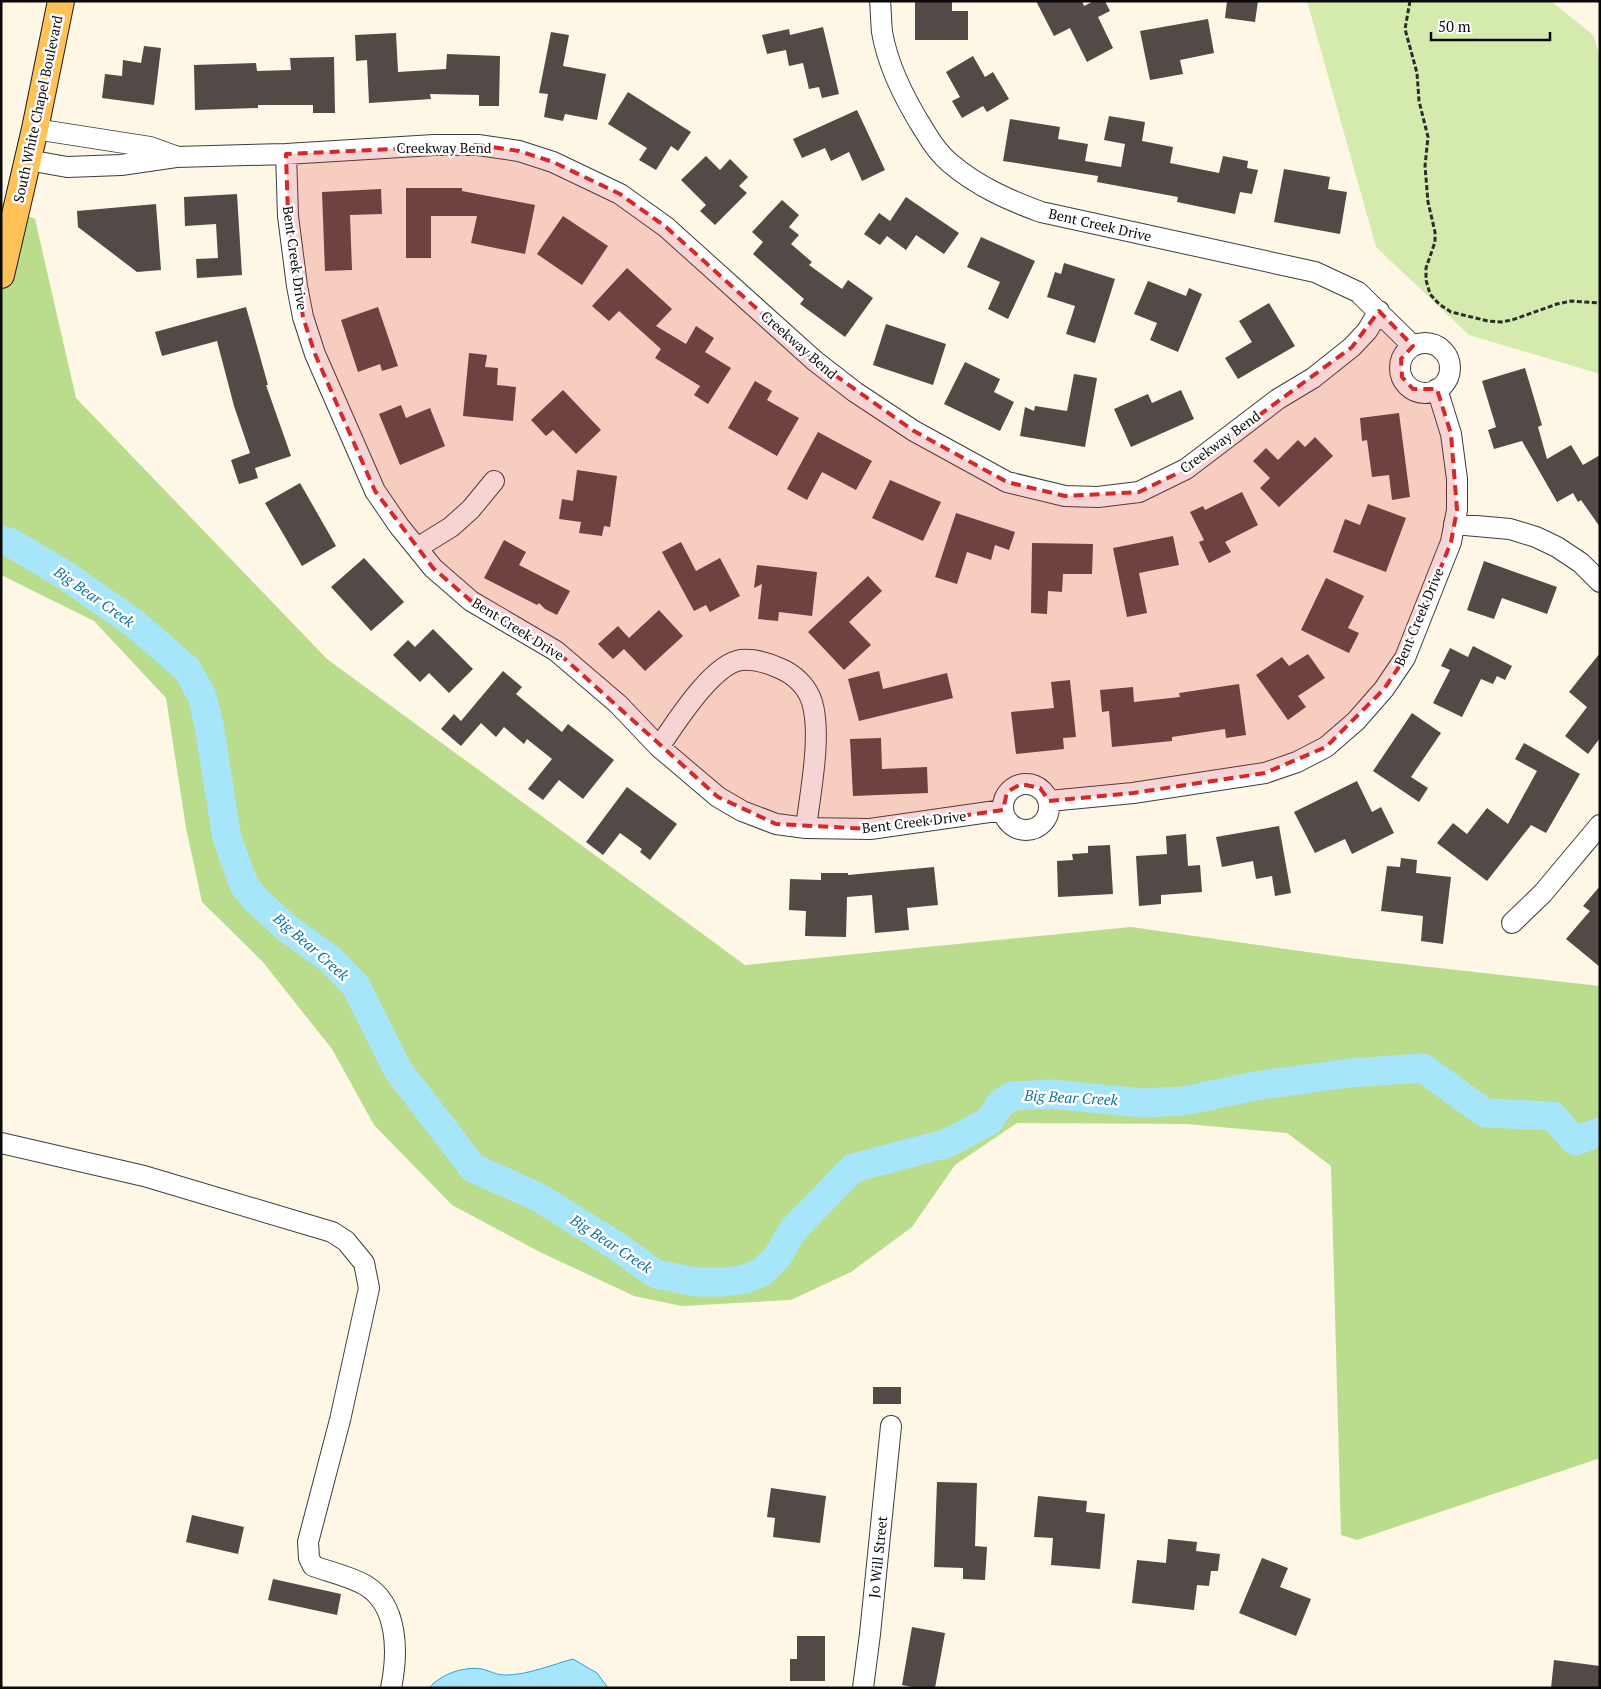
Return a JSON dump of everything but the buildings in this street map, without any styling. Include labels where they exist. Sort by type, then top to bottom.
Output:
[{"type":"main road","name":"South White Chapel Boulevard","points":[[1,275],[62,1]]},
{"type":"street","name":"Bent Creek Drive","points":[[880,1],[883,33],[895,76],[913,112],[932,143],[948,162],[980,185],[1041,212],[1315,272],[1358,292],[1413,346]]},
{"type":"street","name":"Creekway Bend","points":[[35,129],[150,147],[176,157]]},
{"type":"street","name":"Creekway Bend","points":[[28,160],[67,167],[121,165],[176,157],[286,154],[434,145],[478,145],[519,151],[553,162],[620,194],[666,227],[815,362],[855,392],[914,431],[1007,482],[1064,496],[1098,497],[1139,492],[1186,469],[1278,399],[1313,378],[1352,347],[1367,332],[1379,311]]},
{"type":"street","name":"Bent Creek Drive","points":[[286,154],[288,216],[297,286],[303,317],[315,354],[375,491],[399,526],[433,568],[471,601],[556,651],[618,704],[659,747],[718,797],[742,811],[776,824],[806,828],[870,830],[1003,810]]},
{"type":"street","points":[[1421,343],[1430,343],[1438,346],[1449,359],[1450,368],[1448,376],[1444,384],[1437,389],[1430,392],[1421,392],[1406,384],[1400,367],[1406,351],[1413,346],[1421,343]]},
{"type":"street","name":"Bent Creek Drive","points":[[1049,801],[1133,793],[1265,773],[1297,762],[1326,747],[1356,721],[1378,696],[1405,658],[1451,542],[1457,510],[1457,479],[1452,434],[1437,389]]},
{"type":"street","points":[[417,548],[451,527],[470,509],[494,481]]},
{"type":"street","points":[[1454,524],[1510,529],[1536,537],[1557,547],[1581,563],[1600,582]]},
{"type":"street","points":[[659,747],[693,698],[723,668],[741,660],[769,664],[787,671],[807,691],[815,718],[815,757],[806,828]]},
{"type":"street","points":[[1021,784],[1033,784],[1040,788],[1046,794],[1049,801],[1048,815],[1044,822],[1030,830],[1017,828],[1010,824],[1005,818],[1003,810],[1007,792],[1021,784]]},
{"type":"street","points":[[1512,923],[1543,893],[1600,825]]},
{"type":"street","points":[[1,1143],[144,1176],[332,1232],[346,1241],[364,1263],[369,1288],[340,1420],[308,1542],[309,1558],[313,1566],[366,1585],[380,1598],[387,1608],[392,1625],[395,1648],[395,1667],[391,1688]]},
{"type":"street","name":"Jo Will Street","points":[[863,1688],[891,1426]]},
{"type":"path","points":[[1410,1],[1405,29],[1417,73],[1419,101],[1428,137],[1427,192],[1435,232],[1435,242],[1426,268],[1426,280],[1430,294],[1439,304],[1451,312],[1488,322],[1512,320],[1556,304],[1571,301],[1600,304]]},
{"type":"highlighted area","points":[[478,145],[519,151],[553,162],[620,194],[666,227],[815,361],[914,431],[1007,482],[1065,496],[1139,492],[1186,469],[1352,347],[1379,311],[1413,346],[1401,359],[1402,377],[1413,389],[1437,389],[1451,434],[1457,510],[1451,542],[1405,658],[1384,689],[1326,747],[1265,773],[1133,793],[1049,801],[1040,788],[1021,784],[1007,792],[1003,810],[870,829],[776,824],[718,797],[556,651],[471,601],[433,568],[375,491],[315,354],[303,317],[288,216],[286,154]]},
{"type":"green space","points":[[1307,1],[1551,1],[1593,35],[1600,57],[1600,374],[1469,335],[1376,247]]},
{"type":"green space","points":[[1,204],[35,219],[76,398],[327,659],[745,965],[1131,927],[1350,958],[1600,986],[1600,1458],[1357,1540],[1341,1535],[1331,1166],[1287,1133],[1187,1124],[1017,1123],[955,1165],[912,1227],[851,1272],[791,1300],[682,1306],[634,1296],[540,1252],[452,1205],[374,1125],[332,1049],[262,961],[202,902],[186,828],[166,698],[94,621],[1,575]]},
{"type":"water","points":[[573,1659],[597,1673],[608,1688],[429,1688],[446,1675],[460,1670],[475,1668],[496,1674],[514,1675],[531,1672]]},
{"type":"waterway","name":"Big Bear Creek","points":[[1,540],[11,543],[65,575],[135,624],[187,669],[202,696],[209,725],[227,838],[244,885],[255,899],[288,929],[330,959],[356,986],[398,1070],[473,1168],[538,1197],[615,1245],[656,1274],[696,1282],[724,1282],[745,1279],[762,1272],[778,1256],[792,1231],[853,1168],[948,1143],[989,1121],[1001,1103],[1013,1096],[1051,1094],[1142,1103],[1184,1101],[1255,1086],[1349,1073],[1423,1068],[1485,1113],[1553,1116],[1575,1141],[1600,1132]]}]
